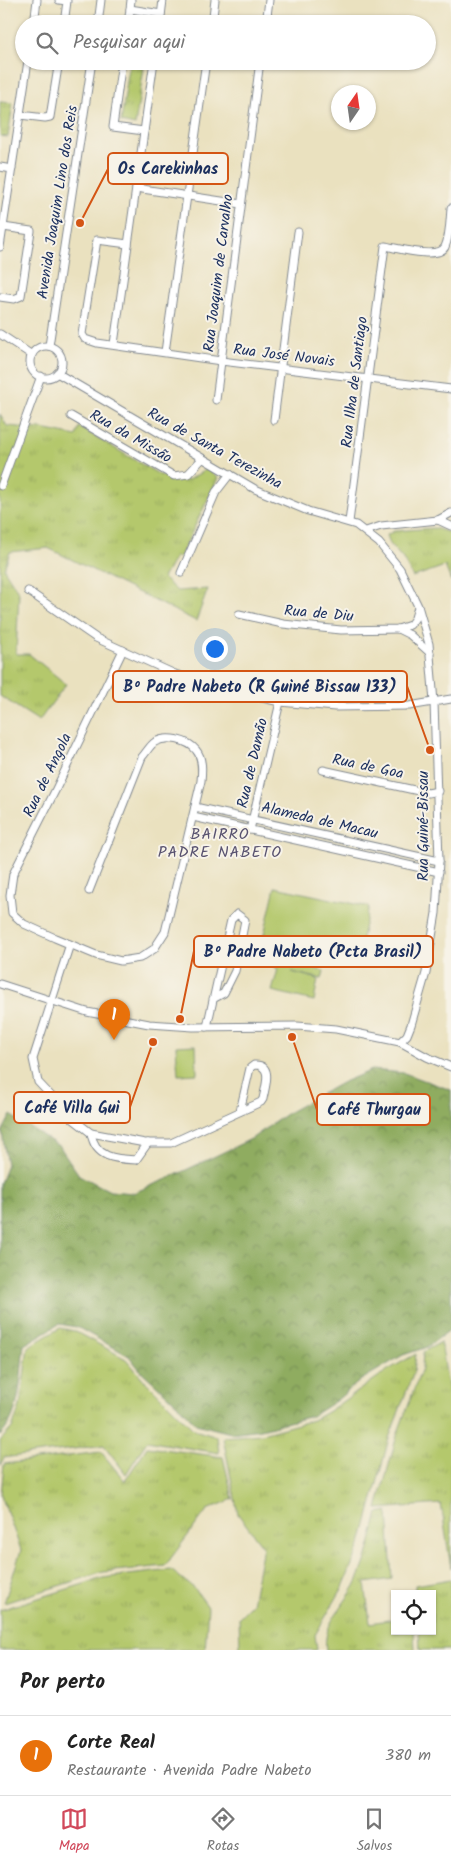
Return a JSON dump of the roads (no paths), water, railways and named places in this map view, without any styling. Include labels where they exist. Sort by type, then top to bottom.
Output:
[{"type":"street","points":[[35,15],[37,0]]},
{"type":"street","points":[[59,0],[68,1],[66,15]]},
{"type":"street","points":[[99,15],[101,0]]},
{"type":"street","points":[[129,15],[131,0]]},
{"type":"street","points":[[130,9],[161,14],[163,0]]},
{"type":"street","points":[[213,15],[215,0]]},
{"type":"street","points":[[267,15],[269,0]]},
{"type":"street","points":[[0,247],[27,70]]},
{"type":"street","points":[[20,115],[50,118],[58,70]]},
{"type":"street","name":"Avenida Joaquim Lino dos Reis","points":[[50,346],[91,70]]},
{"type":"street","points":[[121,70],[113,126],[144,131]]},
{"type":"street","points":[[114,344],[153,70]]},
{"type":"street","points":[[164,352],[205,70]]},
{"type":"street","name":"Rua Joaquim de Carvalho","points":[[216,400],[259,70]]},
{"type":"street","points":[[0,167],[12,169]]},
{"type":"street","points":[[136,188],[241,204]]},
{"type":"street","name":"Rua Ilha de Santiago","points":[[349,522],[384,246],[426,253],[438,253],[447,241],[451,208]]},
{"type":"street","points":[[0,297],[14,299],[22,296],[32,231],[3,227]]},
{"type":"street","points":[[274,420],[298,232]]},
{"type":"street","name":"Rua José Novais","points":[[128,244],[97,240],[82,334],[84,339],[97,343],[221,361],[451,390]]},
{"type":"street","points":[[0,334],[32,355]]},
{"type":"street","points":[[50,346],[58,351],[62,363],[56,373],[51,376],[41,376],[34,372],[31,367],[32,355],[41,347],[50,346]]},
{"type":"street","name":"Rua de Santa Terezinha","points":[[56,373],[255,489],[308,511],[349,522],[366,531]]},
{"type":"street","points":[[1,486],[41,376]]},
{"type":"street","name":"Rua da Missão","points":[[71,416],[174,476],[188,474],[202,459]]},
{"type":"street","points":[[181,573],[216,492],[230,474]]},
{"type":"street","points":[[366,531],[381,526],[438,520],[451,513]]},
{"type":"street","points":[[438,520],[451,526]]},
{"type":"street","name":"Rua Guiné-Bissau","points":[[366,531],[400,569],[418,606],[429,644],[434,702],[439,861],[436,913],[426,973],[409,1030],[400,1042]]},
{"type":"street","points":[[28,591],[96,638],[175,674],[230,690],[280,702],[335,707],[409,706],[451,699]]},
{"type":"street","points":[[398,629],[410,625],[415,618],[418,606]]},
{"type":"street","name":"Rua de Diu","points":[[239,614],[283,624],[341,630],[398,629]]},
{"type":"street","points":[[398,629],[410,635],[430,653]]},
{"type":"street","name":"Rua de Angola","points":[[89,890],[142,757],[154,742],[164,739],[175,740],[187,743],[197,751],[202,765],[201,781],[165,932],[154,949],[140,958],[121,961],[96,955],[24,924],[12,913],[10,896],[13,874],[124,650]]},
{"type":"street","name":"Rua de Damão","points":[[250,830],[280,702]]},
{"type":"street","name":"Rua de Goa","points":[[322,770],[428,793],[438,791]]},
{"type":"street","name":"Alameda de Macau","points":[[195,807],[439,861]]},
{"type":"street","name":"Alameda de Macau","points":[[193,817],[438,872]]},
{"type":"street","points":[[207,1027],[213,999],[231,920],[237,914],[245,920],[235,971],[224,992],[213,999]]},
{"type":"street","points":[[70,944],[50,1001],[33,1059],[38,1082],[72,1119],[91,1133],[148,1143],[171,1143],[259,1103],[263,1099],[267,1074],[266,1068],[261,1065],[254,1064],[250,1068],[240,1111]]},
{"type":"street","points":[[0,984],[87,1012],[129,1021],[170,1026],[316,1027],[400,1042],[427,1057],[451,1067]]},
{"type":"street","points":[[91,1133],[92,1141],[100,1150],[113,1159],[136,1160],[148,1143]]},
{"type":"place","name":"Os Carekinhas","points":[[80,223]]},
{"type":"place","name":"Bº Padre Nabeto (R Guiné Bissau 133)","points":[[430,750]]},
{"type":"place","name":"Bº Padre Nabeto (Pcta Brasil)","points":[[180,1019]]},
{"type":"place","name":"Café Thurgau","points":[[292,1037]]},
{"type":"place","name":"Corte Real","points":[[114,1040]]},
{"type":"place","name":"Café Villa Gui","points":[[153,1042]]},
{"type":"district","name":"BAIRRO PADRE NABETO","points":[[220,842]]}]
